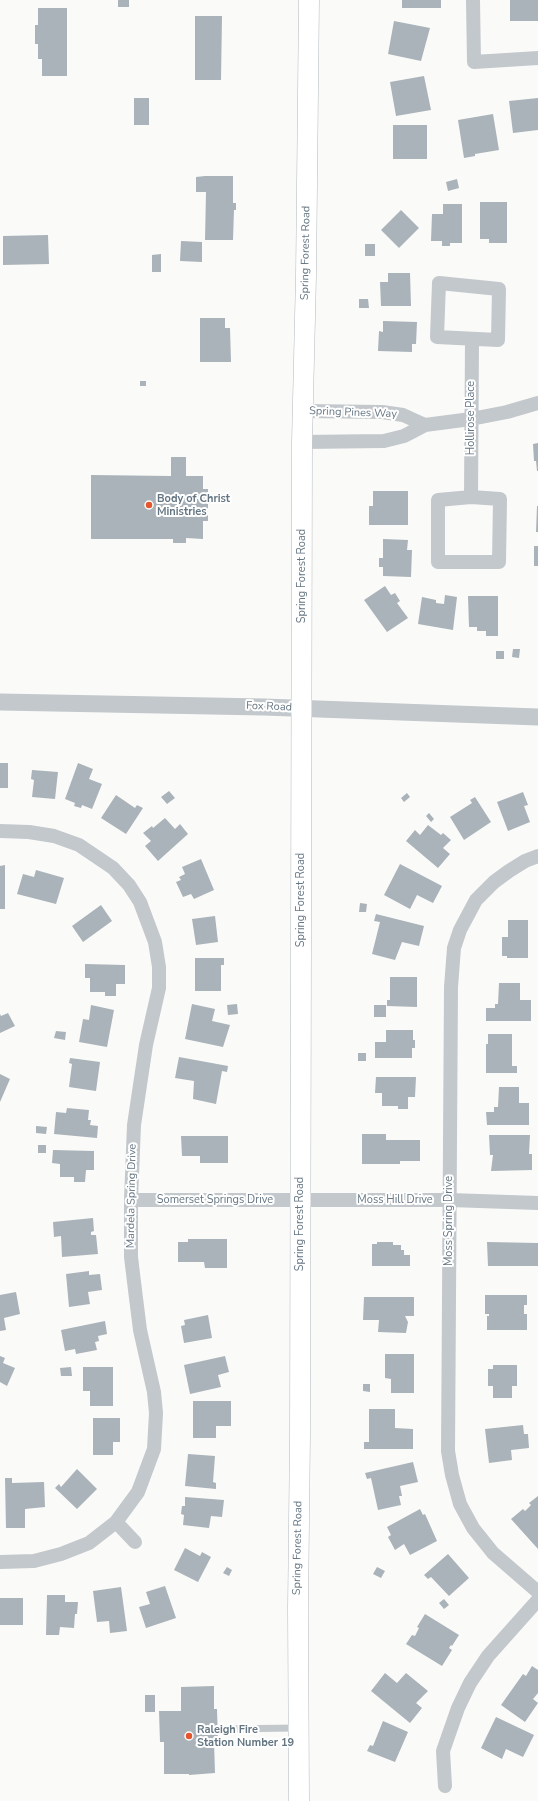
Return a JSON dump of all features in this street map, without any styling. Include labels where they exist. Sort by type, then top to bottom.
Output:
[{"type":"main road","name":"Spring Forest Road","points":[[299,1801],[299,1200],[302,442],[306,276],[309,0]]},
{"type":"street","points":[[473,0],[474,62],[538,58]]},
{"type":"street","points":[[440,283],[499,290],[498,340],[472,340],[437,337],[440,283]]},
{"type":"street","name":"Hollirose Place","points":[[471,497],[472,340]]},
{"type":"street","name":"Spring Pines Way","points":[[302,442],[384,441],[404,436],[425,424],[471,419],[507,412],[538,403]]},
{"type":"street","name":"Spring Pines Way","points":[[303,411],[382,412],[403,415],[425,424]]},
{"type":"street","points":[[471,497],[500,499],[499,562],[438,562],[438,500],[471,497]]},
{"type":"street","name":"Fox Road","points":[[0,702],[302,708],[538,716]]},
{"type":"street","name":"Mardela Spring Drive","points":[[0,831],[29,832],[54,836],[79,845],[114,868],[140,902],[156,942],[159,966],[159,988],[138,1094],[134,1124],[131,1200],[131,1257],[134,1283],[140,1330],[154,1392],[156,1413],[154,1449],[138,1492],[116,1522],[89,1543],[61,1554],[34,1561],[0,1562]]},
{"type":"street","name":"Moss Spring Drive","points":[[538,856],[525,861],[509,871],[494,882],[476,900],[460,930],[454,948],[451,987],[448,1451],[452,1475],[460,1504],[473,1528],[493,1552],[538,1592]]},
{"type":"street","name":"Somerset Springs Drive","points":[[131,1200],[299,1200]]},
{"type":"street","name":"Moss Hill Drive","points":[[299,1200],[450,1200],[538,1203]]},
{"type":"street","points":[[116,1522],[135,1542]]},
{"type":"street","points":[[445,1786],[443,1750],[458,1708],[470,1683],[488,1656],[538,1600]]},
{"type":"lane","points":[[218,1729],[298,1728]]},
{"type":"building","points":[[118,0],[129,0],[129,7],[118,7]]},
{"type":"building","points":[[402,0],[441,0],[441,8],[402,8]]},
{"type":"building","points":[[510,0],[538,0],[538,21],[510,21]]},
{"type":"building","points":[[38,8],[67,8],[67,76],[42,76],[42,59],[38,59],[38,44],[35,44],[35,25],[38,25]]},
{"type":"building","points":[[195,16],[222,16],[221,80],[195,80]]},
{"type":"building","points":[[394,21],[430,28],[421,61],[388,54]]},
{"type":"building","points":[[424,76],[431,110],[396,116],[390,82]]},
{"type":"building","points":[[134,98],[149,98],[149,125],[134,125]]},
{"type":"building","points":[[538,98],[538,130],[513,133],[509,101]]},
{"type":"building","points":[[493,114],[499,150],[475,154],[475,156],[464,158],[458,120]]},
{"type":"building","points":[[393,125],[427,125],[427,159],[393,159]]},
{"type":"building","points":[[233,176],[233,203],[236,203],[236,210],[234,210],[233,240],[205,240],[206,192],[196,192],[196,177]]},
{"type":"building","points":[[457,179],[459,188],[448,191],[446,182]]},
{"type":"building","points":[[480,202],[507,202],[507,243],[489,243],[489,239],[480,239]]},
{"type":"building","points":[[443,204],[462,204],[462,243],[450,243],[450,246],[442,246],[442,241],[431,241],[432,214],[443,214]]},
{"type":"building","points":[[401,210],[419,228],[399,248],[381,230]]},
{"type":"building","points":[[48,235],[49,264],[3,265],[3,236]]},
{"type":"building","points":[[181,241],[202,242],[202,262],[180,261]]},
{"type":"building","points":[[365,244],[375,244],[375,256],[365,256]]},
{"type":"building","points":[[161,254],[161,272],[152,272],[152,255]]},
{"type":"building","points":[[388,273],[410,273],[411,306],[381,306],[380,282],[388,282]]},
{"type":"building","points":[[359,299],[368,299],[369,308],[359,308]]},
{"type":"building","points":[[200,318],[225,318],[225,328],[230,328],[231,362],[200,362]]},
{"type":"building","points":[[383,321],[417,322],[416,344],[412,344],[412,352],[378,351],[379,331],[383,332]]},
{"type":"building","points":[[140,381],[146,381],[146,386],[140,386]]},
{"type":"building","points":[[538,443],[537,471],[536,461],[534,461],[533,444]]},
{"type":"building","name":"Body of Christ Ministries","points":[[171,457],[186,457],[186,476],[203,476],[203,489],[208,489],[208,521],[203,521],[203,539],[186,538],[186,543],[173,543],[173,539],[91,539],[91,475],[171,476]]},
{"type":"building","points":[[373,491],[408,491],[408,525],[369,525],[369,506],[373,506]]},
{"type":"building","points":[[537,506],[538,532],[536,532]]},
{"type":"building","points":[[383,539],[408,540],[407,550],[412,550],[411,577],[383,576],[383,567],[379,567],[379,558],[383,558]]},
{"type":"building","points":[[534,546],[538,546],[538,566],[534,566]]},
{"type":"building","points":[[385,586],[391,595],[395,593],[400,601],[397,603],[408,618],[387,632],[364,600]]},
{"type":"building","points":[[445,595],[457,597],[453,630],[418,624],[422,597],[436,600],[436,603],[444,604]]},
{"type":"building","points":[[468,596],[498,596],[498,636],[486,636],[486,631],[477,631],[477,627],[469,627]]},
{"type":"building","points":[[513,649],[520,649],[519,658],[512,657]]},
{"type":"building","points":[[496,651],[504,651],[504,659],[496,659]]},
{"type":"building","points":[[0,763],[8,763],[8,788],[0,788]]},
{"type":"building","points":[[78,763],[93,769],[89,779],[102,784],[92,809],[82,805],[81,808],[74,806],[75,803],[65,799]]},
{"type":"building","points":[[32,770],[58,772],[55,799],[32,797],[34,780],[31,779]]},
{"type":"building","points":[[169,791],[175,798],[167,804],[161,797]]},
{"type":"building","points":[[523,792],[528,805],[524,806],[530,822],[508,831],[497,802]]},
{"type":"building","points":[[407,793],[410,797],[404,802],[401,798]]},
{"type":"building","points":[[116,795],[135,808],[137,805],[143,808],[126,834],[101,818]]},
{"type":"building","points":[[475,797],[491,822],[464,840],[450,817],[472,803],[470,800]]},
{"type":"building","points":[[429,813],[434,819],[431,822],[426,816]]},
{"type":"building","points":[[165,818],[175,829],[180,824],[188,834],[158,861],[145,846],[151,841],[143,833],[152,826],[153,828]]},
{"type":"building","points":[[428,825],[441,835],[443,833],[451,840],[443,848],[450,854],[438,868],[406,841],[415,830],[420,835]]},
{"type":"building","points":[[201,859],[214,890],[194,899],[191,894],[183,897],[176,882],[181,880],[179,877],[185,874],[182,867]]},
{"type":"building","points":[[400,864],[442,886],[433,903],[417,895],[410,909],[384,895]]},
{"type":"building","points":[[5,865],[5,909],[0,909],[0,866]]},
{"type":"building","points":[[36,870],[64,878],[56,904],[17,894],[23,874],[34,877]]},
{"type":"building","points":[[360,903],[367,904],[366,912],[359,912]]},
{"type":"building","points":[[101,905],[112,921],[83,942],[72,926]]},
{"type":"building","points":[[376,914],[424,926],[419,946],[402,942],[395,960],[372,954],[380,922],[374,921]]},
{"type":"building","points":[[215,916],[218,942],[196,945],[192,919]]},
{"type":"building","points":[[508,920],[528,920],[528,958],[507,958],[507,956],[502,956],[502,937],[508,937]]},
{"type":"building","points":[[195,958],[224,958],[224,965],[221,965],[221,991],[195,991]]},
{"type":"building","points":[[85,964],[125,965],[125,984],[116,984],[116,996],[105,996],[105,992],[90,992],[90,978],[85,978]]},
{"type":"building","points":[[390,977],[417,977],[417,1007],[387,1006],[387,1000],[390,1000]]},
{"type":"building","points":[[499,983],[520,983],[520,1000],[531,1000],[531,1021],[486,1021],[486,1008],[495,1008],[495,1004],[498,1004]]},
{"type":"building","points":[[192,1004],[215,1009],[212,1021],[230,1025],[223,1047],[185,1039]]},
{"type":"building","points":[[237,1004],[238,1014],[228,1015],[227,1005]]},
{"type":"building","points":[[91,1005],[114,1010],[107,1047],[79,1042],[83,1019],[89,1020]]},
{"type":"building","points":[[374,1005],[386,1005],[386,1017],[374,1017]]},
{"type":"building","points":[[8,1013],[15,1026],[0,1033],[0,1014],[1,1016]]},
{"type":"building","points":[[386,1030],[413,1030],[415,1048],[412,1048],[412,1058],[375,1058],[375,1042],[386,1042]]},
{"type":"building","points":[[56,1031],[66,1032],[65,1040],[54,1038]]},
{"type":"building","points":[[488,1034],[512,1034],[512,1066],[517,1066],[517,1073],[486,1073],[486,1044],[488,1044]]},
{"type":"building","points":[[358,1053],[366,1053],[366,1061],[358,1061]]},
{"type":"building","points":[[179,1057],[228,1066],[227,1072],[222,1071],[216,1104],[193,1099],[194,1081],[175,1078]]},
{"type":"building","points":[[70,1058],[100,1062],[96,1091],[69,1087],[72,1064],[69,1063]]},
{"type":"building","points":[[0,1074],[10,1079],[0,1102]]},
{"type":"building","points":[[376,1077],[416,1077],[415,1097],[408,1097],[408,1109],[398,1109],[398,1106],[382,1106],[382,1093],[375,1093]]},
{"type":"building","points":[[499,1087],[519,1087],[519,1103],[529,1103],[529,1125],[487,1125],[486,1112],[494,1112],[494,1107],[498,1107]]},
{"type":"building","points":[[67,1108],[89,1110],[88,1120],[91,1120],[90,1125],[98,1126],[97,1138],[54,1134],[56,1112],[66,1113]]},
{"type":"building","points":[[36,1126],[47,1127],[46,1134],[36,1133]]},
{"type":"building","points":[[362,1134],[386,1134],[386,1140],[420,1140],[420,1161],[400,1161],[400,1164],[362,1164]]},
{"type":"building","points":[[489,1135],[530,1135],[529,1154],[532,1154],[532,1170],[491,1171],[493,1155],[490,1155]]},
{"type":"building","points":[[181,1136],[228,1136],[228,1163],[200,1163],[200,1156],[182,1156]]},
{"type":"building","points":[[38,1145],[46,1145],[46,1153],[38,1153]]},
{"type":"building","points":[[53,1150],[94,1151],[94,1170],[86,1170],[85,1182],[74,1182],[74,1177],[60,1177],[60,1164],[52,1163]]},
{"type":"building","points":[[93,1218],[94,1231],[91,1232],[91,1235],[96,1235],[98,1254],[62,1257],[61,1236],[54,1237],[53,1222]]},
{"type":"building","points":[[188,1239],[227,1239],[227,1268],[205,1268],[204,1262],[178,1262],[178,1242],[188,1242]]},
{"type":"building","points":[[377,1242],[393,1242],[393,1245],[401,1245],[401,1250],[404,1250],[404,1255],[410,1255],[410,1266],[372,1266],[372,1244],[377,1244]]},
{"type":"building","points":[[487,1242],[538,1243],[538,1266],[488,1266]]},
{"type":"building","points":[[89,1271],[89,1275],[100,1274],[102,1290],[88,1292],[90,1304],[69,1307],[66,1274]]},
{"type":"building","points":[[16,1292],[20,1314],[4,1318],[6,1330],[0,1331],[0,1295]]},
{"type":"building","points":[[485,1295],[527,1295],[527,1305],[524,1305],[524,1314],[527,1314],[527,1330],[487,1330],[487,1316],[489,1316],[489,1314],[485,1314]]},
{"type":"building","points":[[364,1297],[414,1297],[414,1316],[405,1316],[408,1322],[406,1333],[378,1332],[379,1320],[363,1320]]},
{"type":"building","points":[[208,1315],[212,1338],[184,1343],[181,1326],[185,1325],[184,1320]]},
{"type":"building","points":[[105,1321],[107,1334],[98,1336],[99,1341],[95,1342],[97,1350],[76,1354],[75,1349],[65,1351],[61,1330]]},
{"type":"building","points":[[385,1354],[414,1354],[414,1393],[391,1393],[391,1379],[385,1378]]},
{"type":"building","points":[[0,1356],[5,1358],[3,1363],[15,1368],[7,1386],[0,1382]]},
{"type":"building","points":[[225,1356],[229,1372],[218,1375],[221,1387],[190,1394],[184,1365]]},
{"type":"building","points":[[493,1365],[517,1365],[517,1386],[512,1386],[512,1398],[493,1398],[493,1386],[488,1386],[488,1369],[493,1369]]},
{"type":"building","points":[[71,1367],[72,1376],[61,1376],[60,1368]]},
{"type":"building","points":[[83,1367],[113,1367],[113,1406],[90,1406],[90,1391],[83,1391]]},
{"type":"building","points":[[363,1384],[370,1384],[370,1392],[363,1391]]},
{"type":"building","points":[[193,1401],[231,1401],[231,1426],[216,1426],[216,1438],[193,1438]]},
{"type":"building","points":[[369,1409],[395,1409],[395,1428],[413,1429],[413,1449],[364,1449],[364,1442],[369,1442]]},
{"type":"building","points":[[93,1418],[120,1418],[120,1442],[113,1442],[113,1455],[93,1455]]},
{"type":"building","points":[[523,1425],[524,1434],[528,1434],[529,1448],[511,1450],[512,1460],[489,1463],[485,1429]]},
{"type":"building","points":[[188,1454],[215,1456],[213,1482],[216,1483],[216,1489],[185,1486]]},
{"type":"building","points":[[413,1462],[418,1482],[400,1486],[402,1496],[399,1496],[401,1505],[378,1510],[371,1478],[367,1479],[365,1473]]},
{"type":"building","points":[[77,1469],[97,1489],[77,1509],[55,1488],[59,1484],[61,1487]]},
{"type":"building","points":[[5,1478],[12,1478],[12,1483],[44,1482],[45,1507],[25,1509],[25,1528],[6,1528]]},
{"type":"building","points":[[538,1496],[538,1549],[511,1519],[523,1509],[525,1511],[531,1505],[529,1503]]},
{"type":"building","points":[[185,1497],[224,1500],[222,1517],[211,1516],[209,1528],[183,1525],[184,1515],[181,1514],[182,1506],[185,1506]]},
{"type":"building","points":[[420,1509],[423,1515],[425,1514],[437,1541],[410,1555],[404,1544],[395,1550],[388,1537],[391,1535],[387,1527]]},
{"type":"building","points":[[185,1548],[200,1556],[202,1552],[211,1557],[198,1582],[174,1570]]},
{"type":"building","points":[[448,1554],[469,1578],[449,1596],[431,1577],[428,1579],[424,1575]]},
{"type":"building","points":[[227,1567],[232,1570],[229,1576],[223,1573]]},
{"type":"building","points":[[377,1567],[385,1571],[381,1578],[373,1574]]},
{"type":"building","points":[[165,1586],[176,1618],[146,1628],[139,1607],[150,1604],[146,1592]]},
{"type":"building","points":[[121,1587],[127,1631],[110,1633],[109,1621],[97,1622],[93,1591]]},
{"type":"building","points":[[47,1595],[65,1595],[65,1602],[78,1602],[74,1628],[60,1627],[59,1635],[46,1635]]},
{"type":"building","points":[[0,1598],[23,1598],[23,1625],[0,1625]]},
{"type":"building","points":[[444,1599],[449,1605],[444,1609],[439,1603]]},
{"type":"building","points":[[425,1614],[459,1635],[449,1648],[452,1650],[442,1666],[406,1644],[412,1635],[415,1636],[419,1628],[417,1627]]},
{"type":"building","points":[[532,1666],[538,1670],[538,1693],[533,1699],[538,1703],[525,1722],[501,1705],[523,1674],[526,1676]]},
{"type":"building","points":[[385,1673],[397,1683],[406,1673],[428,1691],[416,1703],[422,1708],[410,1723],[371,1691]]},
{"type":"building","points":[[214,1686],[214,1709],[217,1709],[218,1742],[214,1742],[215,1773],[189,1775],[164,1774],[164,1742],[160,1742],[159,1711],[181,1711],[181,1687]]},
{"type":"building","points":[[145,1695],[155,1695],[155,1712],[145,1712]]},
{"type":"building","points":[[496,1717],[534,1735],[523,1757],[506,1749],[502,1759],[481,1748]]},
{"type":"building","points":[[383,1721],[408,1732],[395,1762],[367,1751],[370,1745],[373,1746]]},
{"type":"place","name":"Body of Christ Ministries","points":[[149,505]]},
{"type":"place","name":"Raleigh Fire Station Number 19","points":[[189,1736]]}]
